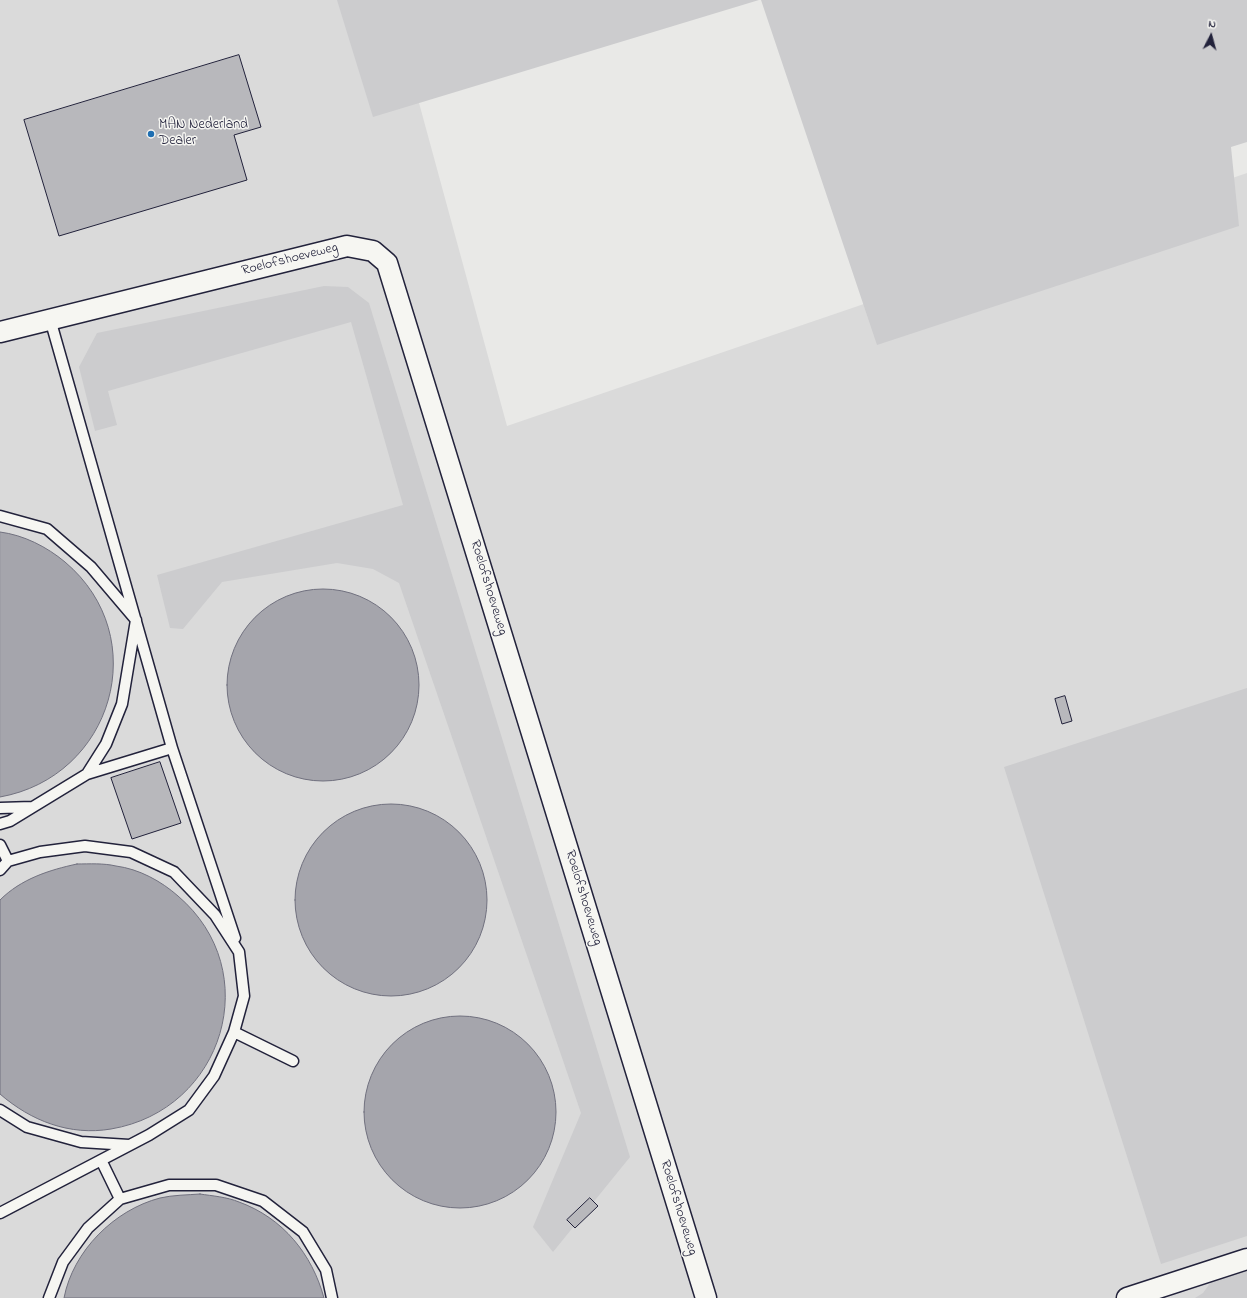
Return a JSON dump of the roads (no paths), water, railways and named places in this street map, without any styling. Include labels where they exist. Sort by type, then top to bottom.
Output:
[{"type":"street","name":"Roelofshoeveweg","points":[[0,332],[347,246],[372,251],[387,263],[706,1298]]},
{"type":"street","points":[[1127,1298],[1247,1259]]},
{"type":"lane","points":[[0,1213],[149,1135],[189,1110],[214,1076],[234,1032],[244,996],[239,952],[172,748],[50,319]]},
{"type":"lane","points":[[0,516],[47,529],[91,566],[136,620],[122,704],[106,744],[86,774]]},
{"type":"lane","points":[[0,824],[10,821],[86,774],[172,748]]},
{"type":"lane","points":[[0,808],[32,807]]},
{"type":"lane","points":[[0,845],[8,861]]},
{"type":"lane","points":[[0,870],[8,861],[40,852],[85,846],[131,852],[174,872],[216,915],[239,952]]},
{"type":"lane","points":[[234,1032],[293,1061]]},
{"type":"lane","points":[[0,1110],[27,1127],[81,1142],[129,1145]]},
{"type":"lane","points":[[101,1160],[120,1199]]},
{"type":"lane","points":[[49,1298],[63,1262],[88,1228],[120,1199],[169,1185],[216,1185],[263,1201],[303,1232],[326,1270],[332,1298]]},
{"type":"place","name":"MAN Nederland Dealer","points":[[151,134]]}]
